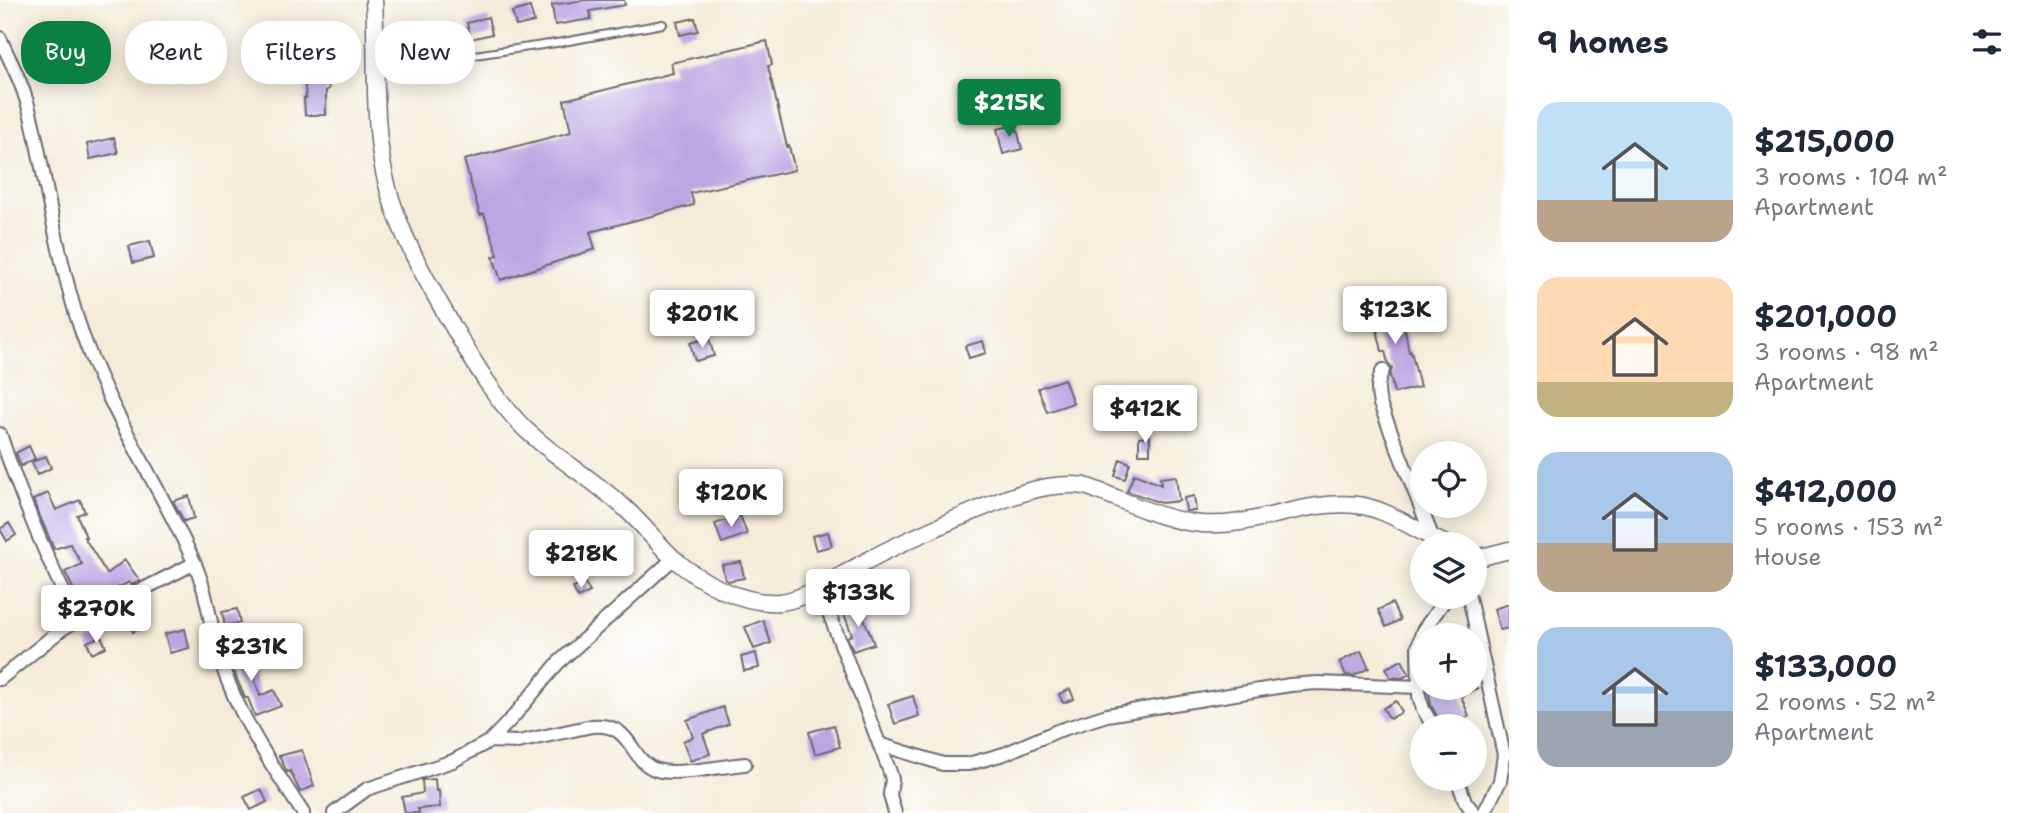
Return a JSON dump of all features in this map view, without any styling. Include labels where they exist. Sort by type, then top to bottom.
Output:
[{"type":"street","points":[[374,0],[375,30]]},
{"type":"street","points":[[0,38],[29,109],[65,273],[87,348],[130,440],[195,563],[207,599],[220,659],[232,692],[259,744],[303,813]]},
{"type":"street","points":[[378,84],[382,159],[392,203],[418,265],[480,374],[500,402],[552,454],[617,500],[674,558],[710,583],[730,592],[751,599],[777,602],[788,600],[916,537],[996,502],[1027,492],[1070,484],[1085,486],[1165,516],[1205,524],[1227,523],[1317,507],[1359,505],[1395,518],[1420,532]]},
{"type":"street","points":[[1383,370],[1377,393],[1380,404],[1434,532]]},
{"type":"street","points":[[0,434],[36,534],[77,620]]},
{"type":"street","points":[[1487,557],[1509,550]]},
{"type":"street","points":[[334,813],[367,789],[453,761],[490,741],[558,663],[674,558]]},
{"type":"street","points":[[0,679],[77,620],[195,563]]},
{"type":"street","points":[[819,587],[891,776],[890,795],[895,813]]},
{"type":"street","points":[[1472,609],[1504,755],[1500,781],[1484,813]]},
{"type":"street","points":[[879,744],[943,764],[968,764],[1004,754],[1057,731],[1107,715],[1290,685],[1410,687]]},
{"type":"street","points":[[490,741],[518,742],[605,725],[620,733],[647,764],[658,770],[678,771],[745,764]]},
{"type":"street","points":[[1461,791],[1474,813]]},
{"type":"lane","points":[[475,55],[663,24]]},
{"type":"building","points":[[585,0],[624,0],[625,5],[590,11],[591,19],[555,25],[552,5]]},
{"type":"building","points":[[530,7],[534,22],[516,26],[512,12]]},
{"type":"building","points":[[488,17],[492,34],[475,38],[474,21]]},
{"type":"building","points":[[695,18],[698,31],[680,35],[677,22]]},
{"type":"building","points":[[767,41],[772,65],[768,66],[795,170],[691,193],[694,205],[590,232],[595,249],[501,280],[493,257],[498,255],[484,214],[480,215],[464,160],[571,132],[564,100],[673,73],[671,63]]},
{"type":"building","points":[[305,84],[328,84],[326,115],[305,115]]},
{"type":"building","points":[[1016,125],[1022,149],[1003,154],[997,129]]},
{"type":"building","points":[[114,138],[118,153],[90,159],[87,144]]},
{"type":"building","points":[[150,241],[154,258],[133,263],[129,246]]},
{"type":"building","points":[[1384,297],[1387,311],[1401,309],[1409,352],[1411,351],[1420,387],[1394,393],[1390,375],[1392,368],[1385,351],[1382,351],[1370,300]]},
{"type":"building","points":[[709,338],[714,356],[695,361],[690,343]]},
{"type":"building","points":[[983,341],[986,353],[969,358],[965,346]]},
{"type":"building","points":[[1064,379],[1073,403],[1047,412],[1038,388]]},
{"type":"building","points":[[1150,436],[1150,454],[1139,454],[1139,437]]},
{"type":"building","points":[[29,446],[35,459],[21,466],[16,453]]},
{"type":"building","points":[[46,456],[51,468],[37,475],[32,462]]},
{"type":"building","points":[[1120,459],[1130,463],[1125,479],[1115,476]]},
{"type":"building","points":[[1134,474],[1161,485],[1160,478],[1176,476],[1179,501],[1161,503],[1127,491]]},
{"type":"building","points":[[48,493],[56,510],[80,500],[85,512],[77,515],[84,537],[107,574],[125,560],[140,581],[131,585],[129,582],[103,595],[101,592],[80,603],[65,572],[82,564],[70,544],[54,549],[33,500]]},
{"type":"building","points":[[189,496],[194,518],[184,521],[173,501]]},
{"type":"building","points":[[1194,496],[1196,511],[1186,511],[1184,498]]},
{"type":"building","points":[[740,515],[747,534],[722,543],[715,524]]},
{"type":"building","points":[[9,523],[16,535],[7,541],[0,529]]},
{"type":"building","points":[[828,532],[832,546],[816,550],[812,536]]},
{"type":"building","points":[[741,562],[744,578],[728,581],[725,579],[722,565]]},
{"type":"building","points":[[585,583],[590,592],[578,598],[573,588]]},
{"type":"building","points":[[1392,603],[1400,620],[1386,627],[1378,610]]},
{"type":"building","points":[[1509,604],[1509,628],[1500,630],[1494,609]]},
{"type":"building","points":[[859,606],[874,644],[853,651],[847,637],[852,635],[843,611]]},
{"type":"building","points":[[142,607],[149,625],[133,632],[125,614]]},
{"type":"building","points":[[237,609],[240,623],[225,626],[222,612]]},
{"type":"building","points":[[763,620],[771,643],[754,649],[745,627]]},
{"type":"building","points":[[185,629],[189,648],[170,653],[165,634]]},
{"type":"building","points":[[101,636],[106,647],[92,654],[87,642]]},
{"type":"building","points":[[246,645],[260,696],[274,690],[281,706],[255,716],[236,677],[227,650]]},
{"type":"building","points":[[1361,651],[1369,668],[1353,676],[1346,675],[1339,662]]},
{"type":"building","points":[[756,653],[759,668],[744,671],[741,657]]},
{"type":"building","points":[[1402,660],[1409,674],[1402,678],[1390,677],[1386,668]]},
{"type":"building","points":[[1070,689],[1074,699],[1063,703],[1059,694]]},
{"type":"building","points":[[913,696],[919,716],[895,724],[888,704]]},
{"type":"building","points":[[1430,700],[1463,700],[1468,714],[1436,714]]},
{"type":"building","points":[[1396,701],[1402,712],[1390,719],[1383,708]]},
{"type":"building","points":[[723,707],[729,724],[703,734],[710,754],[690,761],[683,741],[693,737],[687,720]]},
{"type":"building","points":[[834,725],[840,747],[815,754],[809,732]]},
{"type":"building","points":[[302,750],[314,786],[300,792],[279,756]]},
{"type":"building","points":[[435,779],[440,807],[418,809],[419,813],[405,813],[402,797],[423,793],[422,780]]},
{"type":"building","points":[[261,789],[267,802],[251,810],[244,797]]}]
